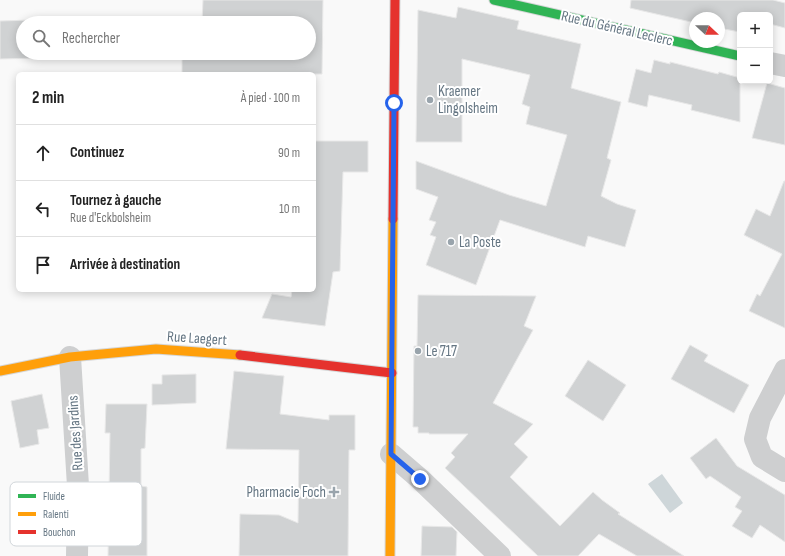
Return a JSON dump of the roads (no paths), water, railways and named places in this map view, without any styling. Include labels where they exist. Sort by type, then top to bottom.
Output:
[{"type":"street","points":[[390,556],[395,0]]},
{"type":"street","name":"Rue du Général Leclerc","points":[[494,0],[737,55]]},
{"type":"street","points":[[773,64],[785,66]]},
{"type":"street","name":"Rue Laegert","points":[[0,371],[70,357],[156,349],[236,355],[392,373]]},
{"type":"street","name":"Rue des Jardins","points":[[70,357],[78,482]]},
{"type":"street","points":[[785,370],[760,418],[755,440],[762,457],[785,471]]},
{"type":"street","points":[[391,454],[420,479],[500,556]]},
{"type":"street","name":"Rue des Jardins","points":[[77,546],[77,556]]},
{"type":"place","name":"Kraemer Lingolsheim","points":[[430,100]]},
{"type":"place","name":"La Poste","points":[[451,242]]},
{"type":"place","name":"Le 717","points":[[418,351]]},
{"type":"place","name":"Pharmacie Foch","points":[[334,492]]}]
